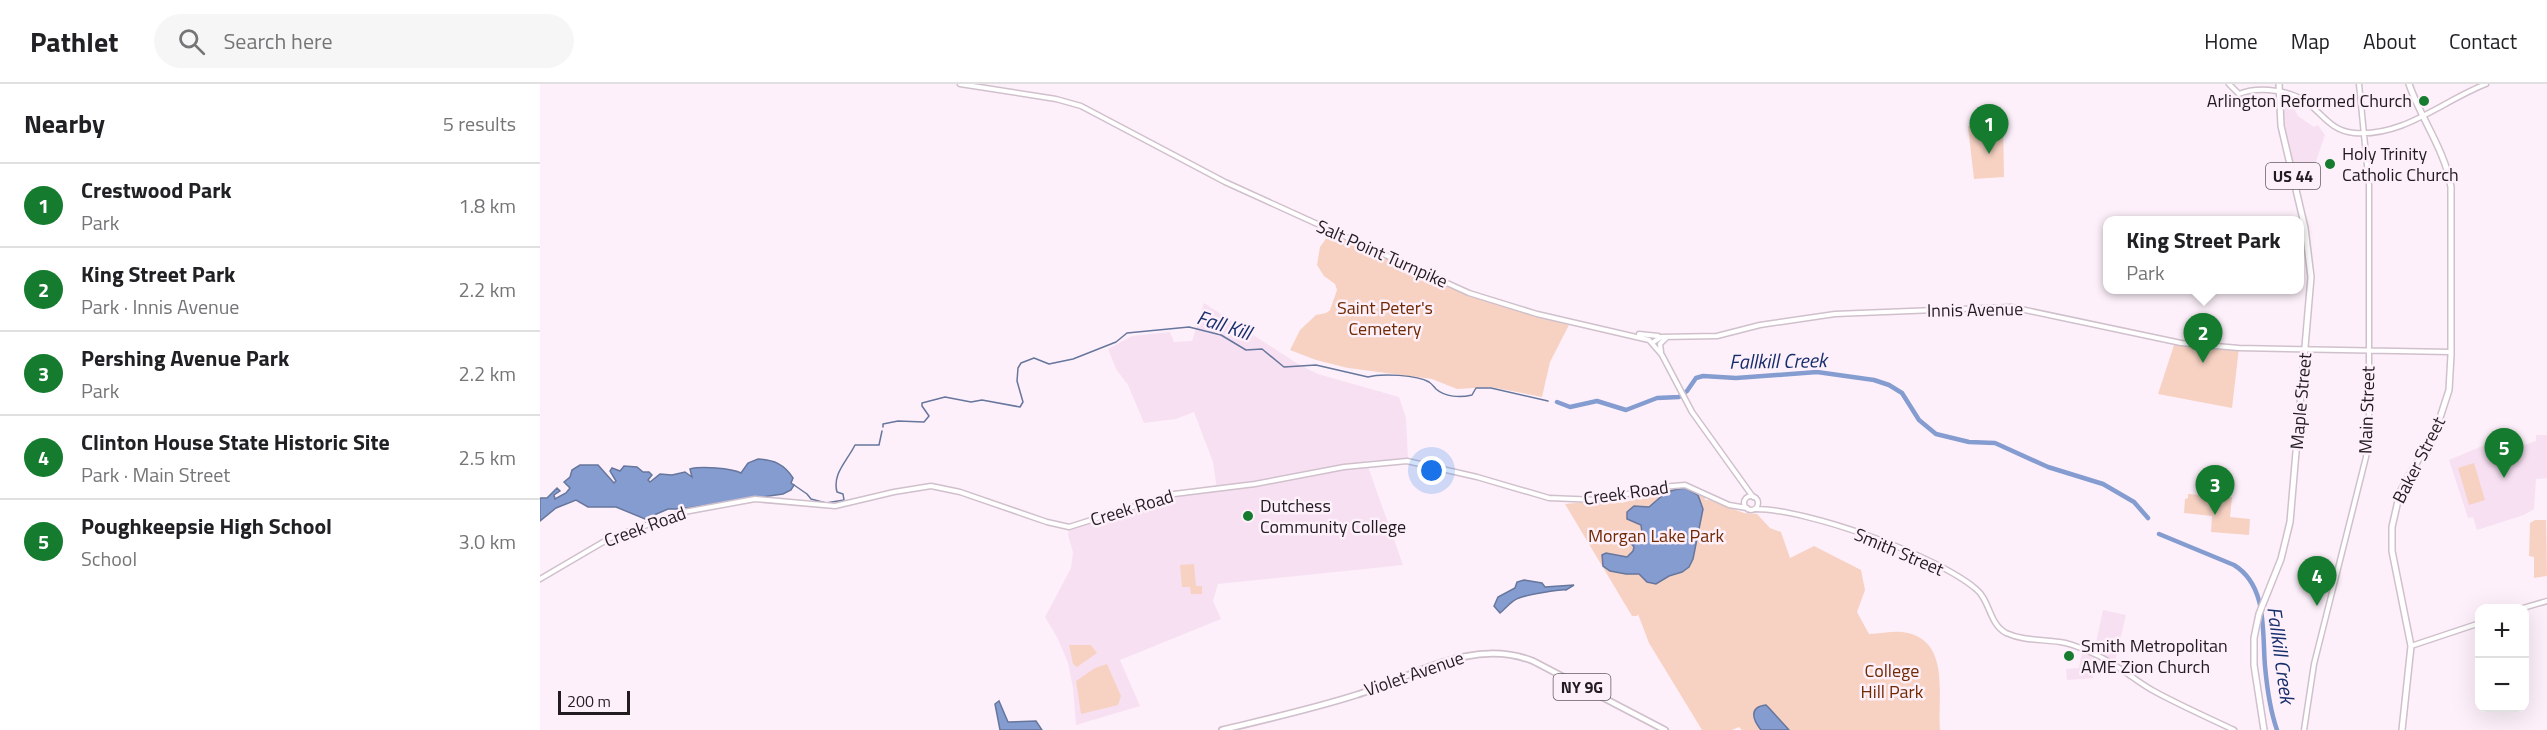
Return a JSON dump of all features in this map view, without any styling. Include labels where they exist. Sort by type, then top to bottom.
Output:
[{"type":"highway","name":"US 44","points":[[2278,92],[2279,84]]},
{"type":"highway","name":"Baker Street","points":[[2402,730],[2411,646],[2392,547],[2392,522],[2399,496],[2436,431],[2450,385],[2452,265],[2451,187],[2444,162],[2422,118],[2409,84]]},
{"type":"highway","name":"Maple Street","points":[[2278,92],[2283,135],[2303,216]]},
{"type":"highway","name":"Maple Street","points":[[2264,730],[2253,651],[2259,614],[2286,541],[2291,509],[2311,295],[2310,260],[2304,220]]},
{"type":"main road","name":"Violet Avenue","points":[[1222,730],[1346,698],[1460,657],[1492,652],[1533,661],[1665,730]]},
{"type":"street","name":"Salt Point Turnpike","points":[[960,84],[1056,99],[1081,106],[1235,187],[1469,293],[1503,305],[1576,324],[1626,333],[1652,343]]},
{"type":"street","points":[[2229,84],[2239,94],[2255,91],[2278,92],[2305,100],[2327,122],[2349,132],[2364,132],[2407,124],[2482,85]]},
{"type":"street","name":"Main Street","points":[[2304,730],[2314,664],[2366,457],[2369,433],[2369,186],[2358,84]]},
{"type":"street","name":"Innis Avenue","points":[[1652,343],[1657,338],[1717,336],[1760,325],[1841,313],[2012,307],[2036,310],[2175,342],[2239,348],[2451,352]]},
{"type":"street","points":[[1626,333],[1668,337]]},
{"type":"street","points":[[1662,356],[1660,344],[1668,337]]},
{"type":"street","points":[[1652,343],[1662,356],[1680,392],[1750,497],[1766,509]]},
{"type":"street","name":"Creek Road","points":[[540,579],[610,538],[684,512],[742,501],[775,500],[835,506],[894,492],[938,486],[1064,526],[1079,525],[1174,494],[1255,484],[1344,467],[1400,461],[1424,464],[1488,480],[1537,496],[1601,499],[1661,487],[1684,485],[1730,505],[1755,508]]},
{"type":"street","points":[[1738,507],[1750,497]]},
{"type":"street","points":[[1745,502],[1747,508]]},
{"type":"street","points":[[1755,508],[1758,502]]},
{"type":"street","name":"Smith Street","points":[[1755,508],[1806,515],[1920,557],[1977,590],[2000,629],[2026,639],[2062,642],[2091,652],[2115,663],[2157,693],[2234,730]]},
{"type":"street","points":[[2529,607],[2547,601]]},
{"type":"street","points":[[2411,646],[2475,625]]},
{"type":"shaded area","points":[[2282,96],[2296,101],[2294,108],[2298,116],[2314,127],[2318,125],[2325,135],[2310,174],[2318,179],[2316,181],[2306,176],[2296,177],[2286,135]]},
{"type":"shaded area","name":"Dutchess Community College","points":[[1204,303],[1298,364],[1318,374],[1399,397],[1406,418],[1408,459],[1366,461],[1403,565],[1218,584],[1213,601],[1221,619],[1120,660],[1140,706],[1076,725],[1068,663],[1045,617],[1071,568],[1073,552],[1068,535],[1069,530],[1163,499],[1217,490],[1213,462],[1194,412],[1176,419],[1144,423],[1128,385],[1116,369],[1108,349],[1132,336],[1170,332],[1174,342],[1192,341]]},
{"type":"shaded area","points":[[2536,435],[2547,435],[2547,478],[2536,479],[2534,509],[2524,515],[2477,530],[2473,517],[2468,518],[2449,460],[2506,436],[2513,449],[2536,441]]},
{"type":"shaded area","points":[[2103,610],[2126,615],[2115,662],[2094,652]]},
{"type":"shaded area","points":[[2082,652],[2094,658],[2093,678],[2067,680],[2066,669],[2079,668]]},
{"type":"green space","points":[[2003,125],[2004,177],[1974,179],[1968,126]]},
{"type":"green space","name":"Saint Peter's Cemetery","points":[[1330,233],[1460,291],[1514,310],[1569,325],[1550,362],[1542,397],[1491,387],[1457,389],[1432,379],[1348,368],[1316,360],[1290,350],[1300,330],[1316,315],[1330,310],[1337,290],[1335,284],[1324,276],[1317,265],[1320,247]]},
{"type":"green space","points":[[2175,342],[2239,348],[2232,408],[2158,394]]},
{"type":"green space","points":[[2474,463],[2485,500],[2469,505],[2458,468]]},
{"type":"green space","points":[[1679,486],[1690,486],[1704,493],[1705,500],[1744,513],[1757,514],[1770,528],[1781,532],[1790,558],[1814,546],[1861,570],[1865,590],[1857,612],[1869,634],[1902,632],[1918,637],[1929,645],[1935,657],[1939,671],[1940,730],[1742,730],[1739,727],[1732,730],[1702,730],[1649,643],[1638,614],[1632,616],[1565,504],[1609,500],[1622,503]]},
{"type":"green space","points":[[2188,494],[2232,497],[2230,517],[2250,519],[2249,535],[2211,532],[2212,516],[2184,513],[2185,499],[2188,498]]},
{"type":"green space","points":[[2535,520],[2546,520],[2547,576],[2534,578],[2534,557],[2529,556],[2530,523]]},
{"type":"green space","points":[[1194,564],[1196,586],[1202,586],[1202,594],[1191,594],[1190,587],[1182,587],[1180,565]]},
{"type":"green space","points":[[1069,645],[1091,645],[1097,653],[1077,667],[1073,664]]},
{"type":"green space","points":[[1107,664],[1121,696],[1118,705],[1081,714],[1076,681],[1095,668]]},
{"type":"water","points":[[758,459],[769,460],[786,469],[793,478],[791,483],[794,485],[791,490],[783,494],[668,509],[645,519],[616,507],[588,507],[576,500],[556,508],[540,521],[540,498],[547,498],[557,488],[560,491],[554,495],[555,499],[566,493],[570,488],[564,482],[570,477],[572,470],[580,465],[598,465],[614,483],[616,481],[610,471],[612,468],[620,471],[624,466],[637,467],[652,475],[648,480],[650,482],[660,474],[672,475],[685,472],[692,477],[690,469],[695,468],[723,469],[741,473],[748,463]]},
{"type":"water","points":[[1685,488],[1698,495],[1703,509],[1693,559],[1689,567],[1656,584],[1647,582],[1639,574],[1610,571],[1603,566],[1602,555],[1606,553],[1627,557],[1634,547],[1628,540],[1639,537],[1642,533],[1641,525],[1627,519],[1627,512],[1634,506],[1649,507],[1669,492]]},
{"type":"water","points":[[1524,580],[1542,583],[1545,587],[1574,585],[1566,590],[1543,592],[1519,598],[1511,602],[1500,613],[1494,606],[1498,597],[1515,588],[1517,582]]},
{"type":"water","points":[[999,701],[1008,722],[1036,721],[1042,730],[1000,730],[995,704]]},
{"type":"water","points":[[1766,705],[1789,730],[1761,730],[1754,718],[1754,711]]},
{"type":"waterway","name":"Fall Kill","points":[[883,427],[883,424],[898,421],[924,422],[929,416],[922,403],[945,397],[971,402],[982,400],[1020,407],[1023,402],[1017,381],[1018,368],[1021,363],[1034,358],[1049,364],[1073,359],[1116,342],[1127,333],[1189,327],[1221,335],[1246,350],[1262,349],[1284,367],[1316,365],[1368,377],[1408,376],[1429,382],[1440,392],[1453,396],[1472,395],[1476,388],[1491,388],[1548,401]]},
{"type":"waterway","name":"Fallkill Creek","points":[[1557,402],[1570,407],[1597,401],[1626,410],[1657,398],[1679,397],[1687,391],[1696,378],[1703,376],[1736,378],[1817,372],[1874,380],[1902,393],[1919,420],[1936,434],[1969,442],[1995,443],[2048,467],[2103,484],[2134,502],[2148,518]]},
{"type":"waterway","name":"Fall Kill","points":[[794,485],[811,499],[826,503],[844,500],[843,494],[837,492],[838,473],[855,445],[879,445],[882,431]]},
{"type":"waterway","name":"Fallkill Creek","points":[[2159,534],[2234,565],[2253,585],[2261,611],[2267,682],[2277,730]]},
{"type":"place","name":"Arlington Reformed Church","points":[[2424,101]]},
{"type":"place","name":"Crestwood Park","points":[[1989,154]]},
{"type":"place","name":"Holy Trinity Catholic Church","points":[[2330,164]]},
{"type":"place","name":"King Street Park","points":[[2203,363]]},
{"type":"place","name":"Poughkeepsie High School","points":[[2504,478]]},
{"type":"place","name":"Pershing Avenue Park","points":[[2215,515]]},
{"type":"place","name":"Dutchess Community College","points":[[1248,516]]},
{"type":"place","name":"Clinton House State Historic Site","points":[[2317,606]]},
{"type":"place","name":"Smith Metropolitan AME Zion Church","points":[[2069,656]]},
{"type":"park label","name":"Morgan Lake Park","points":[[1656,536]]},
{"type":"park label","name":"College Hill Park","points":[[1892,681]]}]
